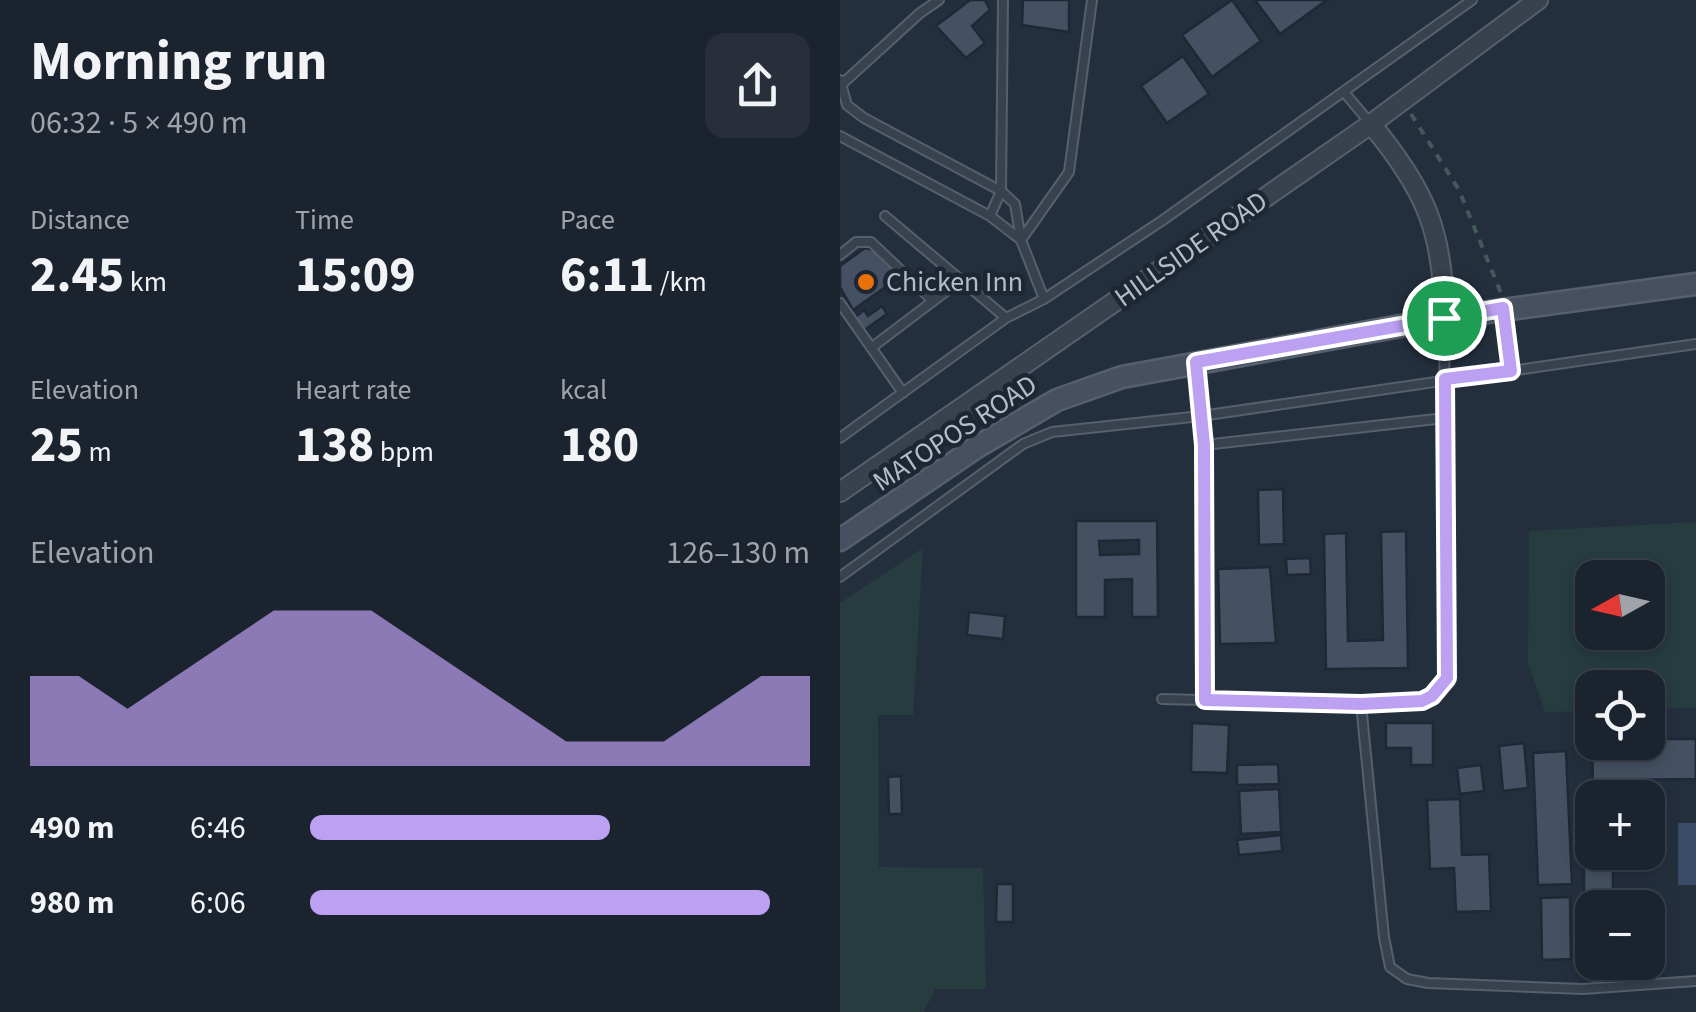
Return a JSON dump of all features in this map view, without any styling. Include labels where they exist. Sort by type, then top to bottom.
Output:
[{"type":"main road","name":"MATOPOS ROAD","points":[[840,540],[1056,400],[1122,377],[1503,308],[1696,284]]},
{"type":"street","name":"HILLSIDE ROAD","points":[[840,492],[1371,124],[1538,0]]},
{"type":"street","points":[[1371,124],[1406,166],[1431,217],[1444,278],[1444,318]]},
{"type":"lane","points":[[939,0],[841,82],[844,105],[1001,191],[1014,204],[1022,240],[1044,299]]},
{"type":"lane","points":[[990,216],[1001,191],[1002,0]]},
{"type":"lane","points":[[1022,240],[1069,172],[1092,0]]},
{"type":"lane","points":[[840,438],[1006,318],[1044,299],[1472,0]]},
{"type":"lane","points":[[1344,92],[1371,124]]},
{"type":"lane","points":[[840,136],[990,216],[1022,240]]},
{"type":"lane","points":[[885,216],[1006,318]]},
{"type":"lane","points":[[840,255],[856,242],[870,242],[933,301]]},
{"type":"lane","points":[[871,348],[961,280]]},
{"type":"lane","points":[[840,304],[903,394]]},
{"type":"lane","points":[[1162,698],[1361,704],[1422,701],[1432,696],[1447,678],[1444,318]]},
{"type":"lane","points":[[840,577],[1022,444],[1052,432],[1201,416],[1696,344]]},
{"type":"lane","points":[[1196,362],[1204,445],[1205,700]]},
{"type":"lane","points":[[1204,445],[1445,418]]},
{"type":"lane","points":[[1361,704],[1390,966],[1407,978],[1428,983],[1583,990],[1696,981]]},
{"type":"path","points":[[1402,100],[1459,190],[1500,290],[1511,371]]},
{"type":"green space","points":[[1696,522],[1696,708],[1665,709],[1665,670],[1575,670],[1575,711],[1545,712],[1528,663],[1529,531]]},
{"type":"green space","points":[[923,548],[913,715],[878,715],[879,867],[983,868],[986,989],[935,989],[924,1012],[840,1012],[840,603]]},
{"type":"water","points":[[1678,823],[1696,823],[1696,885],[1678,885]]},
{"type":"building","points":[[970,0],[985,0],[990,10],[972,26],[985,43],[966,58],[936,26]]},
{"type":"building","points":[[1023,0],[1069,0],[1069,32],[1022,25]]},
{"type":"building","points":[[1232,0],[1261,41],[1212,77],[1182,35]]},
{"type":"building","points":[[1255,0],[1327,0],[1280,34]]},
{"type":"building","points":[[1183,56],[1209,94],[1167,123],[1141,86]]},
{"type":"building","name":"Chicken Inn","points":[[865,248],[874,250],[901,276],[853,310],[840,287],[840,266]]},
{"type":"building","points":[[882,306],[887,314],[863,331],[854,318],[864,310],[868,316]]},
{"type":"building","points":[[1283,489],[1284,544],[1259,545],[1258,490]]},
{"type":"building","points":[[1076,521],[1157,521],[1158,617],[1132,617],[1132,579],[1105,580],[1105,617],[1076,617]],"holes":[[[1139,540],[1139,554],[1100,555],[1099,541]]]},
{"type":"building","points":[[1406,531],[1408,668],[1326,669],[1324,534],[1346,533],[1348,641],[1383,640],[1381,532]]},
{"type":"building","points":[[1310,558],[1311,574],[1287,575],[1286,559]]},
{"type":"building","points":[[1270,567],[1276,643],[1220,644],[1218,569]]},
{"type":"building","points":[[969,612],[1005,616],[1003,639],[967,635]]},
{"type":"building","points":[[1192,723],[1229,725],[1227,773],[1191,772]]},
{"type":"building","points":[[1386,723],[1433,723],[1433,765],[1411,765],[1411,748],[1386,748]]},
{"type":"building","points":[[1665,739],[1696,739],[1696,779],[1593,780],[1592,760],[1665,760]]},
{"type":"building","points":[[1524,743],[1528,788],[1503,791],[1499,746]]},
{"type":"building","points":[[1566,751],[1572,884],[1538,885],[1533,753]]},
{"type":"building","points":[[1278,764],[1279,784],[1237,785],[1237,765]]},
{"type":"building","points":[[1481,765],[1484,791],[1460,794],[1457,768]]},
{"type":"building","points":[[901,776],[902,814],[889,814],[888,777]]},
{"type":"building","points":[[1279,789],[1281,832],[1241,834],[1239,791]]},
{"type":"building","points":[[1460,799],[1462,855],[1489,854],[1491,911],[1456,912],[1454,868],[1430,869],[1427,800]]},
{"type":"building","points":[[1281,835],[1282,851],[1239,855],[1237,840]]},
{"type":"building","points":[[1584,870],[1613,870],[1613,890],[1584,890]]},
{"type":"building","points":[[997,884],[1013,884],[1013,922],[996,922]]},
{"type":"building","points":[[1570,897],[1571,959],[1542,960],[1541,898]]},
{"type":"place","name":"Chicken Inn","points":[[866,282]]},
{"type":"route","points":[[1503,308],[1511,371],[1445,379],[1447,678],[1442,686],[1422,701],[1361,704],[1205,700],[1204,445],[1196,362],[1444,318],[1503,308]]}]
